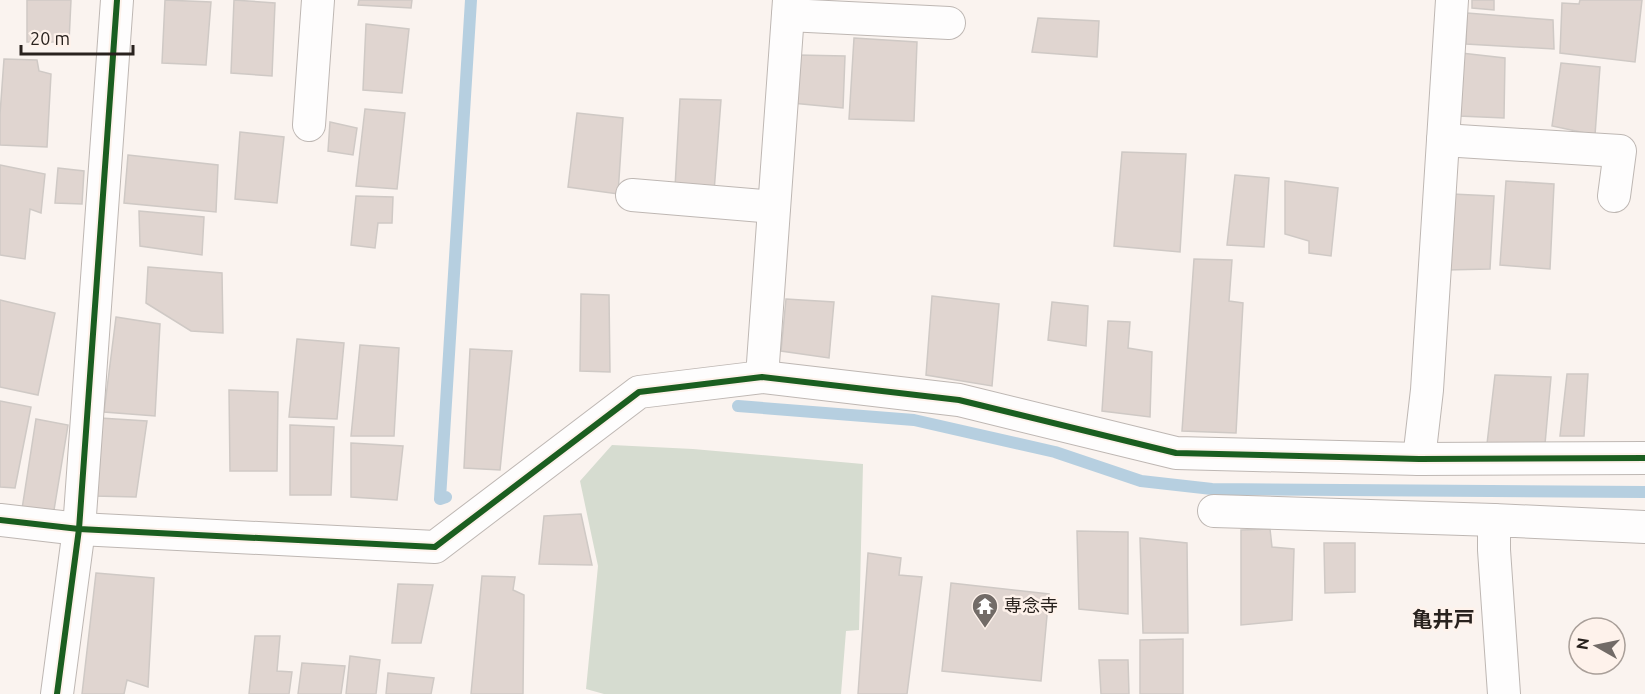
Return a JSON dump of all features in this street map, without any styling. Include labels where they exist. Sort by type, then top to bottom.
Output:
[{"type":"street","points":[[57,694],[79,529],[117,0]]},
{"type":"street","points":[[309,124],[318,0]]},
{"type":"street","points":[[1419,459],[1427,390],[1452,0]]},
{"type":"street","points":[[762,377],[788,7],[949,23]]},
{"type":"street","points":[[1443,140],[1620,151],[1614,196]]},
{"type":"street","points":[[632,195],[774,207]]},
{"type":"street","points":[[0,520],[79,529],[435,547],[639,392],[762,377],[959,400],[1176,453],[1419,459],[1645,458]]},
{"type":"street","points":[[1214,511],[1645,526]]},
{"type":"street","points":[[1494,520],[1504,694]]},
{"type":"shaded area","points":[[612,445],[693,449],[863,464],[859,630],[846,631],[841,694],[604,694],[586,689],[598,566],[580,481]]},
{"type":"building","points":[[27,0],[71,0],[69,42],[27,42]]},
{"type":"building","points":[[165,0],[211,2],[206,65],[162,63]]},
{"type":"building","points":[[234,0],[275,3],[272,76],[231,73]]},
{"type":"building","points":[[359,0],[412,0],[411,8],[358,5]]},
{"type":"building","points":[[1472,0],[1494,0],[1494,10],[1472,8]]},
{"type":"building","points":[[1580,0],[1642,0],[1635,62],[1560,53],[1562,3],[1579,4]]},
{"type":"building","points":[[1467,13],[1553,20],[1554,49],[1466,44]]},
{"type":"building","points":[[1038,18],[1099,21],[1097,57],[1032,52]]},
{"type":"building","points":[[366,24],[409,29],[402,93],[363,90]]},
{"type":"building","points":[[854,38],[917,42],[914,121],[849,119]]},
{"type":"building","points":[[1461,53],[1505,58],[1504,118],[1459,116]]},
{"type":"building","points":[[798,55],[845,56],[843,108],[792,103]]},
{"type":"building","points":[[4,59],[37,60],[39,71],[51,74],[47,147],[0,145]]},
{"type":"building","points":[[1561,63],[1600,67],[1595,135],[1552,126]]},
{"type":"building","points":[[680,99],[721,100],[714,192],[675,187]]},
{"type":"building","points":[[365,109],[405,113],[397,189],[356,186]]},
{"type":"building","points":[[577,113],[623,118],[618,194],[568,187]]},
{"type":"building","points":[[330,122],[357,128],[353,155],[328,151]]},
{"type":"building","points":[[240,132],[284,137],[277,203],[235,199]]},
{"type":"building","points":[[1122,152],[1186,154],[1180,252],[1114,246]]},
{"type":"building","points":[[128,155],[218,165],[216,212],[124,203]]},
{"type":"building","points":[[0,165],[45,174],[41,213],[30,209],[25,259],[0,255]]},
{"type":"building","points":[[58,168],[84,171],[82,204],[55,203]]},
{"type":"building","points":[[1235,175],[1269,178],[1264,247],[1227,245]]},
{"type":"building","points":[[1285,181],[1338,188],[1331,256],[1309,253],[1309,241],[1285,234]]},
{"type":"building","points":[[1506,181],[1554,184],[1550,269],[1500,265]]},
{"type":"building","points":[[1452,194],[1494,196],[1490,269],[1446,270]]},
{"type":"building","points":[[356,196],[393,197],[392,223],[378,223],[375,248],[351,245]]},
{"type":"building","points":[[139,211],[204,217],[202,255],[140,246]]},
{"type":"building","points":[[1194,259],[1232,260],[1229,301],[1243,303],[1236,433],[1182,431]]},
{"type":"building","points":[[148,267],[222,273],[223,333],[191,331],[146,303]]},
{"type":"building","points":[[581,294],[609,295],[610,372],[580,371]]},
{"type":"building","points":[[932,296],[999,304],[992,386],[926,375]]},
{"type":"building","points":[[786,299],[834,302],[829,358],[781,351]]},
{"type":"building","points":[[0,300],[55,313],[38,395],[0,387]]},
{"type":"building","points":[[1052,302],[1088,306],[1086,346],[1048,340]]},
{"type":"building","points":[[116,317],[160,324],[155,416],[104,412]]},
{"type":"building","points":[[1108,321],[1130,322],[1128,348],[1152,352],[1150,417],[1102,411]]},
{"type":"building","points":[[297,339],[344,343],[337,419],[289,417]]},
{"type":"building","points":[[360,345],[399,348],[394,436],[351,436]]},
{"type":"building","points":[[470,349],[512,351],[500,470],[464,468]]},
{"type":"building","points":[[1567,374],[1588,374],[1584,436],[1560,436]]},
{"type":"building","points":[[1495,375],[1551,377],[1545,444],[1487,444]]},
{"type":"building","points":[[229,390],[278,392],[277,471],[230,471]]},
{"type":"building","points":[[0,401],[31,407],[15,488],[0,487]]},
{"type":"building","points":[[100,418],[147,421],[136,497],[94,496]]},
{"type":"building","points":[[36,419],[68,425],[54,510],[22,509]]},
{"type":"building","points":[[290,425],[334,427],[331,495],[290,495]]},
{"type":"building","points":[[351,443],[403,446],[397,500],[351,497]]},
{"type":"building","points":[[581,514],[592,565],[539,564],[544,516]]},
{"type":"building","points":[[1270,529],[1272,547],[1294,549],[1292,620],[1241,625],[1241,530]]},
{"type":"building","points":[[1077,531],[1128,532],[1128,614],[1079,609]]},
{"type":"building","points":[[1140,538],[1187,543],[1188,633],[1143,633]]},
{"type":"building","points":[[1324,543],[1355,543],[1355,592],[1325,593]]},
{"type":"building","points":[[868,553],[901,558],[899,575],[922,577],[907,694],[858,694]]},
{"type":"building","points":[[96,573],[154,578],[148,687],[127,680],[124,694],[82,694]]},
{"type":"building","points":[[482,576],[515,577],[513,590],[524,595],[523,694],[471,694]]},
{"type":"building","points":[[951,583],[1049,594],[1041,681],[942,671]]},
{"type":"building","points":[[398,584],[433,585],[421,643],[392,643]]},
{"type":"building","points":[[255,636],[280,636],[277,671],[292,672],[289,694],[249,694]]},
{"type":"building","points":[[1183,639],[1183,694],[1140,694],[1140,640]]},
{"type":"building","points":[[350,656],[380,660],[376,694],[346,694]]},
{"type":"building","points":[[1099,660],[1128,660],[1129,694],[1101,694]]},
{"type":"building","points":[[302,663],[345,666],[341,694],[298,694]]},
{"type":"building","points":[[388,673],[434,678],[431,694],[386,694]]},
{"type":"waterway","points":[[446,497],[440,499],[471,0]]},
{"type":"waterway","points":[[738,406],[914,420],[1055,452],[1141,481],[1212,489],[1645,492]]},
{"type":"cycle path","points":[[57,694],[79,529],[117,0]]},
{"type":"cycle path","points":[[0,520],[79,529],[435,547],[639,392],[762,377],[959,400],[1176,453],[1419,459],[1645,458]]},
{"type":"place","name":"専念寺","points":[[985,629]]},
{"type":"district","name":"亀井戸","points":[[1443,620]]}]
